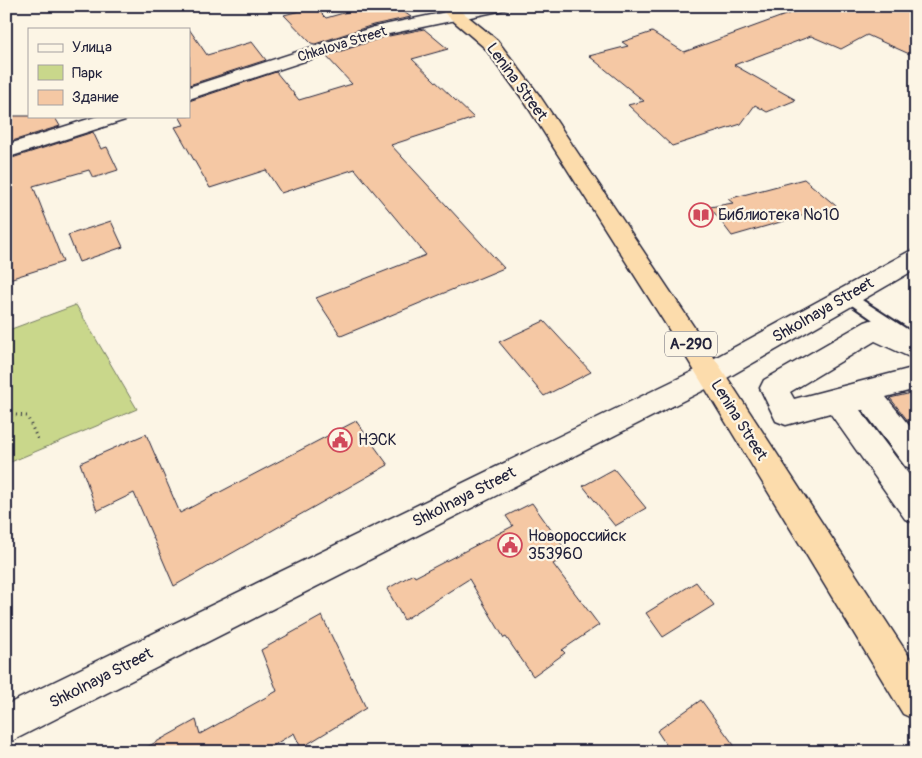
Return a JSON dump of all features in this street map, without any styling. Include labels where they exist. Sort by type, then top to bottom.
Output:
[{"type":"highway","name":"Lenina Street","points":[[451,10],[491,44],[532,99],[710,374],[916,701]]},
{"type":"street","name":"Chkalova Street","points":[[190,93],[451,10],[499,6]]},
{"type":"street","points":[[6,152],[112,118]]},
{"type":"street","name":"Shkolnaya Street","points":[[6,725],[710,374],[916,258]]},
{"type":"street","points":[[916,350],[874,329],[774,388],[786,413],[916,378]]},
{"type":"street","points":[[916,456],[870,397],[839,403],[916,509]]},
{"type":"lane","points":[[848,296],[916,342]]},
{"type":"path","points":[[6,414],[27,416],[38,440]]},
{"type":"green space","points":[[76,305],[137,409],[6,464],[6,331]]},
{"type":"building","points":[[372,6],[380,12],[397,7],[411,17],[373,25],[315,44],[311,43],[284,15],[315,7],[326,18]]},
{"type":"building","points":[[810,6],[916,6],[916,57],[867,35],[841,49],[811,36],[734,65],[796,100],[767,112],[755,105],[741,124],[672,146],[628,105],[644,101],[589,56],[628,46],[622,42],[652,32],[684,52]]},
{"type":"building","points":[[424,29],[448,49],[412,59],[474,118],[391,145],[504,268],[341,336],[316,298],[426,255],[355,169],[281,193],[266,170],[210,188],[175,127],[184,125],[180,118],[190,118],[190,101],[276,72],[299,100],[352,84],[326,56],[384,37]]},
{"type":"building","points":[[190,30],[207,55],[252,42],[266,60],[190,85]]},
{"type":"building","points":[[6,116],[55,118],[60,126],[6,143]]},
{"type":"building","points":[[93,132],[101,149],[107,147],[118,170],[93,178],[89,170],[33,186],[63,262],[6,280],[6,160]]},
{"type":"building","points":[[804,179],[836,206],[732,236],[710,207],[733,203],[728,199]]},
{"type":"building","points":[[111,221],[123,247],[79,262],[68,235]]},
{"type":"building","points":[[544,321],[591,372],[544,396],[499,342]]},
{"type":"building","points":[[916,392],[916,431],[890,398]]},
{"type":"building","points":[[356,421],[388,465],[174,586],[134,493],[97,511],[80,463],[146,434],[180,513]]},
{"type":"building","points":[[614,469],[646,508],[615,526],[583,486]]},
{"type":"building","points":[[532,503],[569,555],[553,564],[599,625],[562,650],[565,653],[533,676],[506,637],[504,638],[469,579],[404,620],[387,589],[413,574],[415,577],[513,526],[506,516]]},
{"type":"building","points":[[696,582],[714,605],[663,637],[646,613]]},
{"type":"building","points":[[322,616],[366,708],[301,748],[294,733],[262,752],[138,752],[196,720],[200,734],[277,691],[261,650]]},
{"type":"building","points":[[701,700],[739,752],[671,752],[657,731]]},
{"type":"place","name":"Библиотека №10","points":[[701,215]]},
{"type":"place","name":"НЭСК","points":[[340,440]]},
{"type":"place","name":"Новороссийск 353960","points":[[510,545]]}]
